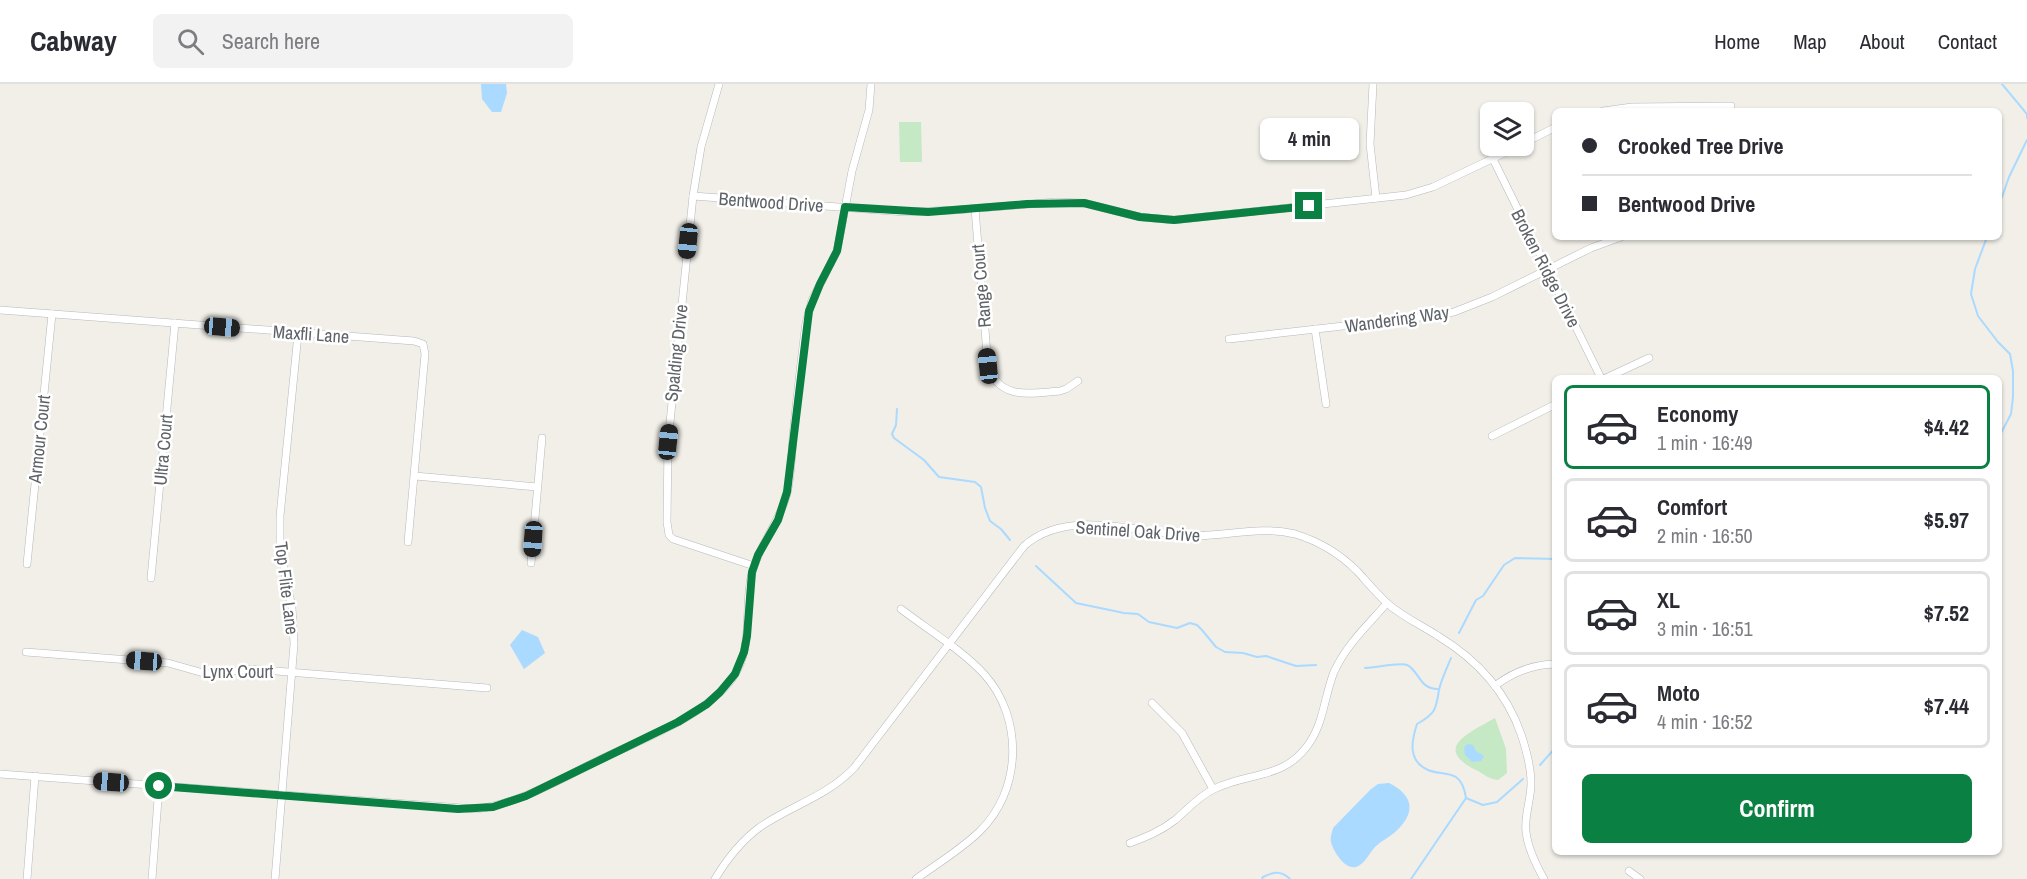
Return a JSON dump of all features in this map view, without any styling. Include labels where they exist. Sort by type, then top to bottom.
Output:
[{"type":"street","name":"Spalding Drive","points":[[719,84],[701,147],[693,196],[666,465],[669,534],[673,539],[684,544],[754,566]]},
{"type":"street","points":[[0,774],[458,809],[493,807],[526,796],[668,727],[707,704],[735,674],[744,652],[749,589],[754,566],[778,520],[787,492],[806,323],[812,300],[837,251],[852,171],[869,110],[871,84]]},
{"type":"street","points":[[1373,84],[1370,144],[1376,198]]},
{"type":"street","points":[[1625,108],[1731,106]]},
{"type":"street","points":[[1534,138],[1552,129]]},
{"type":"street","name":"Bentwood Drive","points":[[693,196],[916,212],[1056,202],[1084,203],[1140,217],[1174,220],[1406,195],[1433,187],[1498,156]]},
{"type":"street","name":"Broken Ridge Drive","points":[[1492,159],[1600,375]]},
{"type":"street","name":"Range Court","points":[[975,209],[988,366],[993,377],[1007,389],[1025,393],[1060,391],[1078,381]]},
{"type":"street","name":"Wandering Way","points":[[1229,339],[1454,312],[1492,297],[1591,248],[1613,240]]},
{"type":"street","name":"Maxfli Lane","points":[[0,310],[414,341],[423,344],[425,354],[408,542]]},
{"type":"street","name":"Armour Court","points":[[27,564],[52,314]]},
{"type":"street","name":"Ultra Court","points":[[151,578],[175,322]]},
{"type":"street","points":[[1315,329],[1326,404]]},
{"type":"street","name":"Top Flite Lane","points":[[275,879],[292,672],[293,627],[280,547],[279,516],[298,334]]},
{"type":"street","points":[[1612,375],[1649,358]]},
{"type":"street","points":[[1492,436],[1552,406]]},
{"type":"street","points":[[531,563],[542,438]]},
{"type":"street","points":[[415,476],[537,487]]},
{"type":"street","name":"Sentinel Oak Drive","points":[[715,879],[729,857],[761,827],[819,796],[844,778],[872,746],[1024,546],[1047,532],[1076,525],[1148,529],[1188,536],[1259,530],[1296,535],[1323,546],[1343,558],[1387,603],[1474,661],[1496,685],[1514,718],[1524,745],[1531,783],[1526,814],[1526,834],[1544,879]]},
{"type":"street","points":[[1130,843],[1165,827],[1213,789],[1228,783],[1265,776],[1296,759],[1306,748],[1319,726],[1334,673],[1344,654],[1387,603]]},
{"type":"street","points":[[901,609],[978,668],[998,695],[1010,723],[1013,746],[1012,764],[1004,797],[987,823],[969,840],[916,879]]},
{"type":"street","name":"Lynx Court","points":[[26,652],[168,663],[207,674],[244,669],[487,688]]},
{"type":"street","points":[[1496,685],[1528,668],[1552,665]]},
{"type":"street","points":[[1152,703],[1182,733],[1213,789]]},
{"type":"street","points":[[27,879],[35,776]]},
{"type":"street","points":[[152,879],[159,786]]},
{"type":"street","points":[[1629,871],[1640,879]]},
{"type":"green space","points":[[899,122],[921,122],[922,162],[900,162]]},
{"type":"green space","points":[[1495,718],[1506,749],[1507,773],[1498,780],[1488,777],[1463,762],[1457,755],[1456,748],[1467,735]]},
{"type":"water","points":[[481,84],[506,84],[507,93],[501,112],[492,112],[482,99]]},
{"type":"water","points":[[522,630],[538,637],[545,653],[524,669],[510,645]]},
{"type":"water","points":[[1467,744],[1473,745],[1476,751],[1484,756],[1481,761],[1472,762],[1465,755],[1464,748]]},
{"type":"water","points":[[1389,783],[1398,788],[1408,800],[1410,806],[1406,819],[1394,833],[1375,847],[1362,863],[1356,867],[1348,866],[1340,859],[1332,846],[1333,828],[1370,790],[1378,784]]},
{"type":"waterway","points":[[2002,84],[2027,114],[2027,118]]},
{"type":"waterway","points":[[2002,197],[2027,140]]},
{"type":"waterway","points":[[1986,240],[1975,269],[1971,294],[1978,316],[2010,354],[2013,371],[2013,397],[2011,414],[2002,431]]},
{"type":"waterway","points":[[897,409],[896,425],[892,434],[894,438],[924,460],[939,477],[975,482],[981,487],[990,521],[1010,540]]},
{"type":"waterway","points":[[1459,633],[1476,600],[1483,596],[1504,565],[1515,558],[1552,559]]},
{"type":"waterway","points":[[1036,566],[1076,603],[1138,614],[1149,622],[1177,628],[1190,623],[1197,625],[1216,647],[1225,652],[1257,657],[1266,656],[1296,666],[1316,665]]},
{"type":"waterway","points":[[1411,879],[1466,798],[1463,787],[1456,777],[1428,770],[1417,762],[1413,750],[1413,738],[1417,724],[1434,711],[1441,682],[1451,658]]},
{"type":"waterway","points":[[1365,668],[1407,665],[1423,683],[1439,689]]},
{"type":"waterway","points":[[1540,765],[1552,752]]},
{"type":"waterway","points":[[1466,798],[1483,805],[1497,802],[1523,779]]},
{"type":"waterway","points":[[1262,879],[1274,873],[1283,874],[1290,879]]},
{"type":"route","points":[[159,786],[458,809],[493,807],[526,796],[678,722],[707,704],[732,679],[744,652],[752,572],[758,555],[778,520],[787,492],[806,323],[812,300],[837,251],[842,234],[845,207],[928,212],[1056,202],[1084,203],[1140,217],[1174,220],[1309,206]]}]
